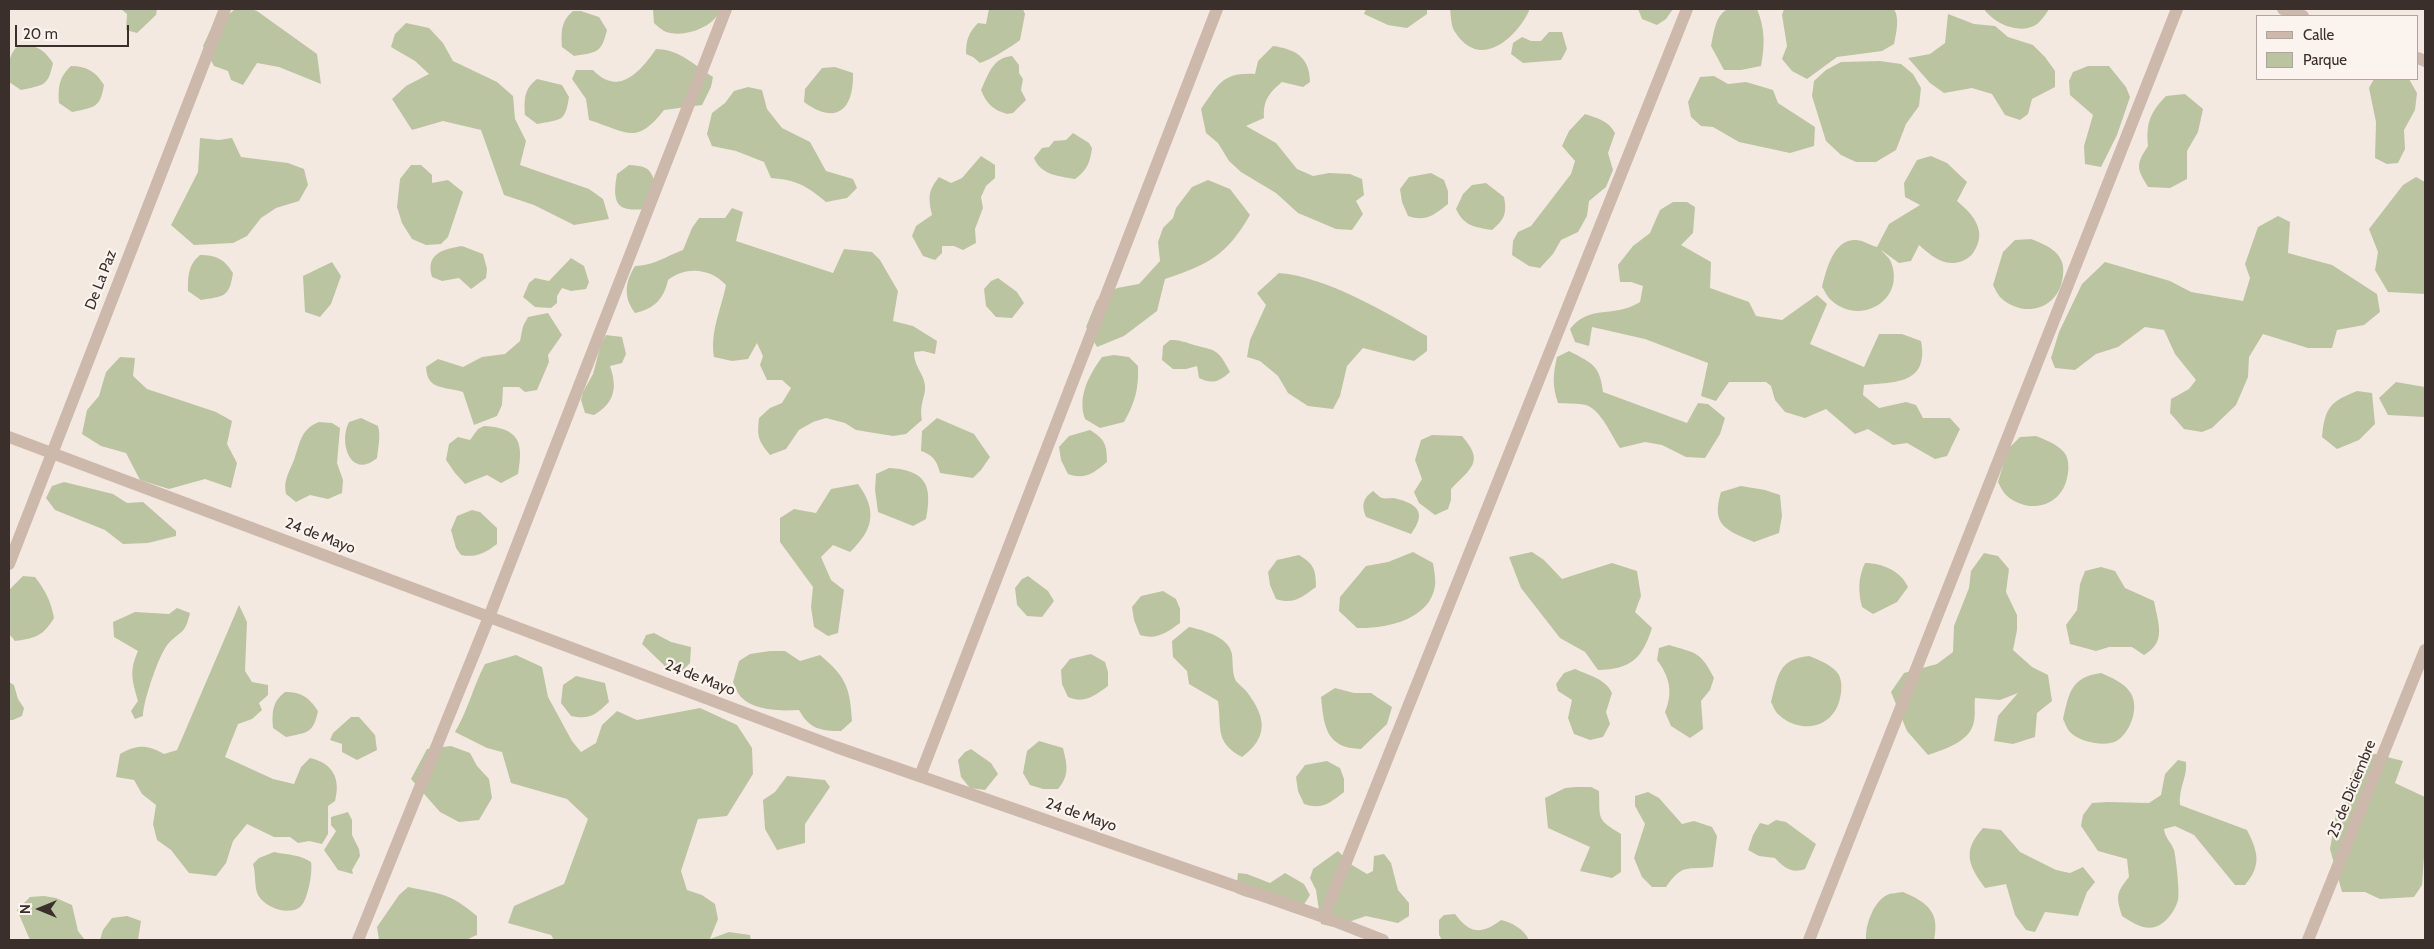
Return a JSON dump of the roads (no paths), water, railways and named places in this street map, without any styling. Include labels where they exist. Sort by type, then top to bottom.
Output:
[{"type":"street","name":"De La Paz","points":[[9,564],[225,9]]},
{"type":"street","points":[[358,940],[489,617],[726,9]]},
{"type":"street","points":[[920,776],[1217,9]]},
{"type":"street","points":[[1324,917],[1687,9]]},
{"type":"street","points":[[1810,940],[2177,9]]},
{"type":"street","points":[[2283,9],[2300,15]]},
{"type":"street","name":"24 de Mayo","points":[[9,437],[836,747],[1324,917],[1383,940]]},
{"type":"street","name":"25 de Diciembre","points":[[2308,940],[2425,650]]}]
